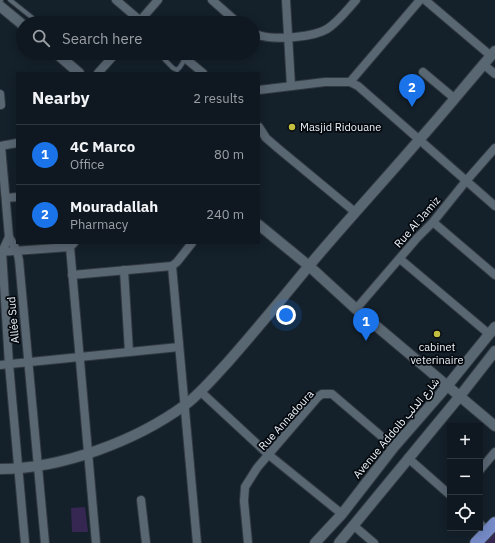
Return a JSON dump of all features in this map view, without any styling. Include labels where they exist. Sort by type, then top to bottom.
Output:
[{"type":"main road","points":[[476,543],[488,526]]},
{"type":"street","points":[[116,0],[134,16]]},
{"type":"street","points":[[146,16],[158,0]]},
{"type":"street","points":[[212,0],[230,16]]},
{"type":"street","points":[[286,0],[291,86]]},
{"type":"street","points":[[260,36],[273,38],[313,34],[326,29],[356,0]]},
{"type":"street","points":[[350,82],[420,0]]},
{"type":"street","points":[[0,469],[19,469],[62,461],[88,453],[139,433],[185,405],[201,392],[241,348],[355,212],[493,53],[425,0]]},
{"type":"street","points":[[0,6],[16,19]]},
{"type":"street","points":[[64,60],[78,72]]},
{"type":"street","points":[[99,72],[110,60]]},
{"type":"street","points":[[187,60],[202,72]]},
{"type":"street","points":[[483,64],[495,74]]},
{"type":"street","points":[[423,72],[454,98]]},
{"type":"street","points":[[260,90],[350,82],[358,86],[495,206]]},
{"type":"street","points":[[0,94],[0,105]]},
{"type":"street","points":[[260,129],[266,138],[355,212]]},
{"type":"street","points":[[1,252],[10,238],[1,146],[16,143]]},
{"type":"street","name":"Rue Al Jamiz","points":[[356,309],[433,222],[495,148]]},
{"type":"street","points":[[6,198],[16,197]]},
{"type":"street","points":[[433,222],[495,275]]},
{"type":"street","points":[[260,226],[310,266],[356,309],[495,426]]},
{"type":"street","name":"Allée Sud","points":[[10,238],[17,251],[19,260],[45,543]]},
{"type":"street","points":[[72,275],[172,266],[178,262],[191,244]]},
{"type":"street","points":[[1,252],[72,245],[72,275],[96,543]]},
{"type":"street","name":"Allée Sud","points":[[1,252],[9,364],[25,543]]},
{"type":"street","points":[[400,259],[492,331]]},
{"type":"street","points":[[172,266],[196,543]]},
{"type":"street","points":[[124,270],[129,352]]},
{"type":"street","name":"Avenue Addolb شارع الدلب","points":[[315,543],[342,514],[394,447],[448,385],[492,331]]},
{"type":"street","points":[[0,365],[179,347]]},
{"type":"street","points":[[339,543],[460,396],[495,351]]},
{"type":"street","points":[[201,392],[269,455],[342,514]]},
{"type":"street","name":"Rue Annadoura","points":[[248,543],[244,501],[245,487],[257,468],[322,394],[332,394],[394,447]]},
{"type":"street","points":[[483,466],[495,452]]},
{"type":"street","points":[[408,458],[447,492]]},
{"type":"street","points":[[141,500],[146,543]]},
{"type":"street","points":[[353,525],[374,543]]},
{"type":"lane","points":[[10,0],[30,16]]},
{"type":"lane","points":[[165,60],[177,70],[180,67],[181,60]]},
{"type":"shaded area","points":[[85,507],[88,532],[72,532],[71,508]]},
{"type":"shaded area","points":[[495,530],[495,543],[483,543]]},
{"type":"place","name":"Mouradallah","points":[[412,107]]},
{"type":"place","name":"Masjid Ridouane","points":[[292,127]]},
{"type":"place","name":"cabinet veterinaire","points":[[437,334]]},
{"type":"place","name":"4C Marco","points":[[366,341]]}]
